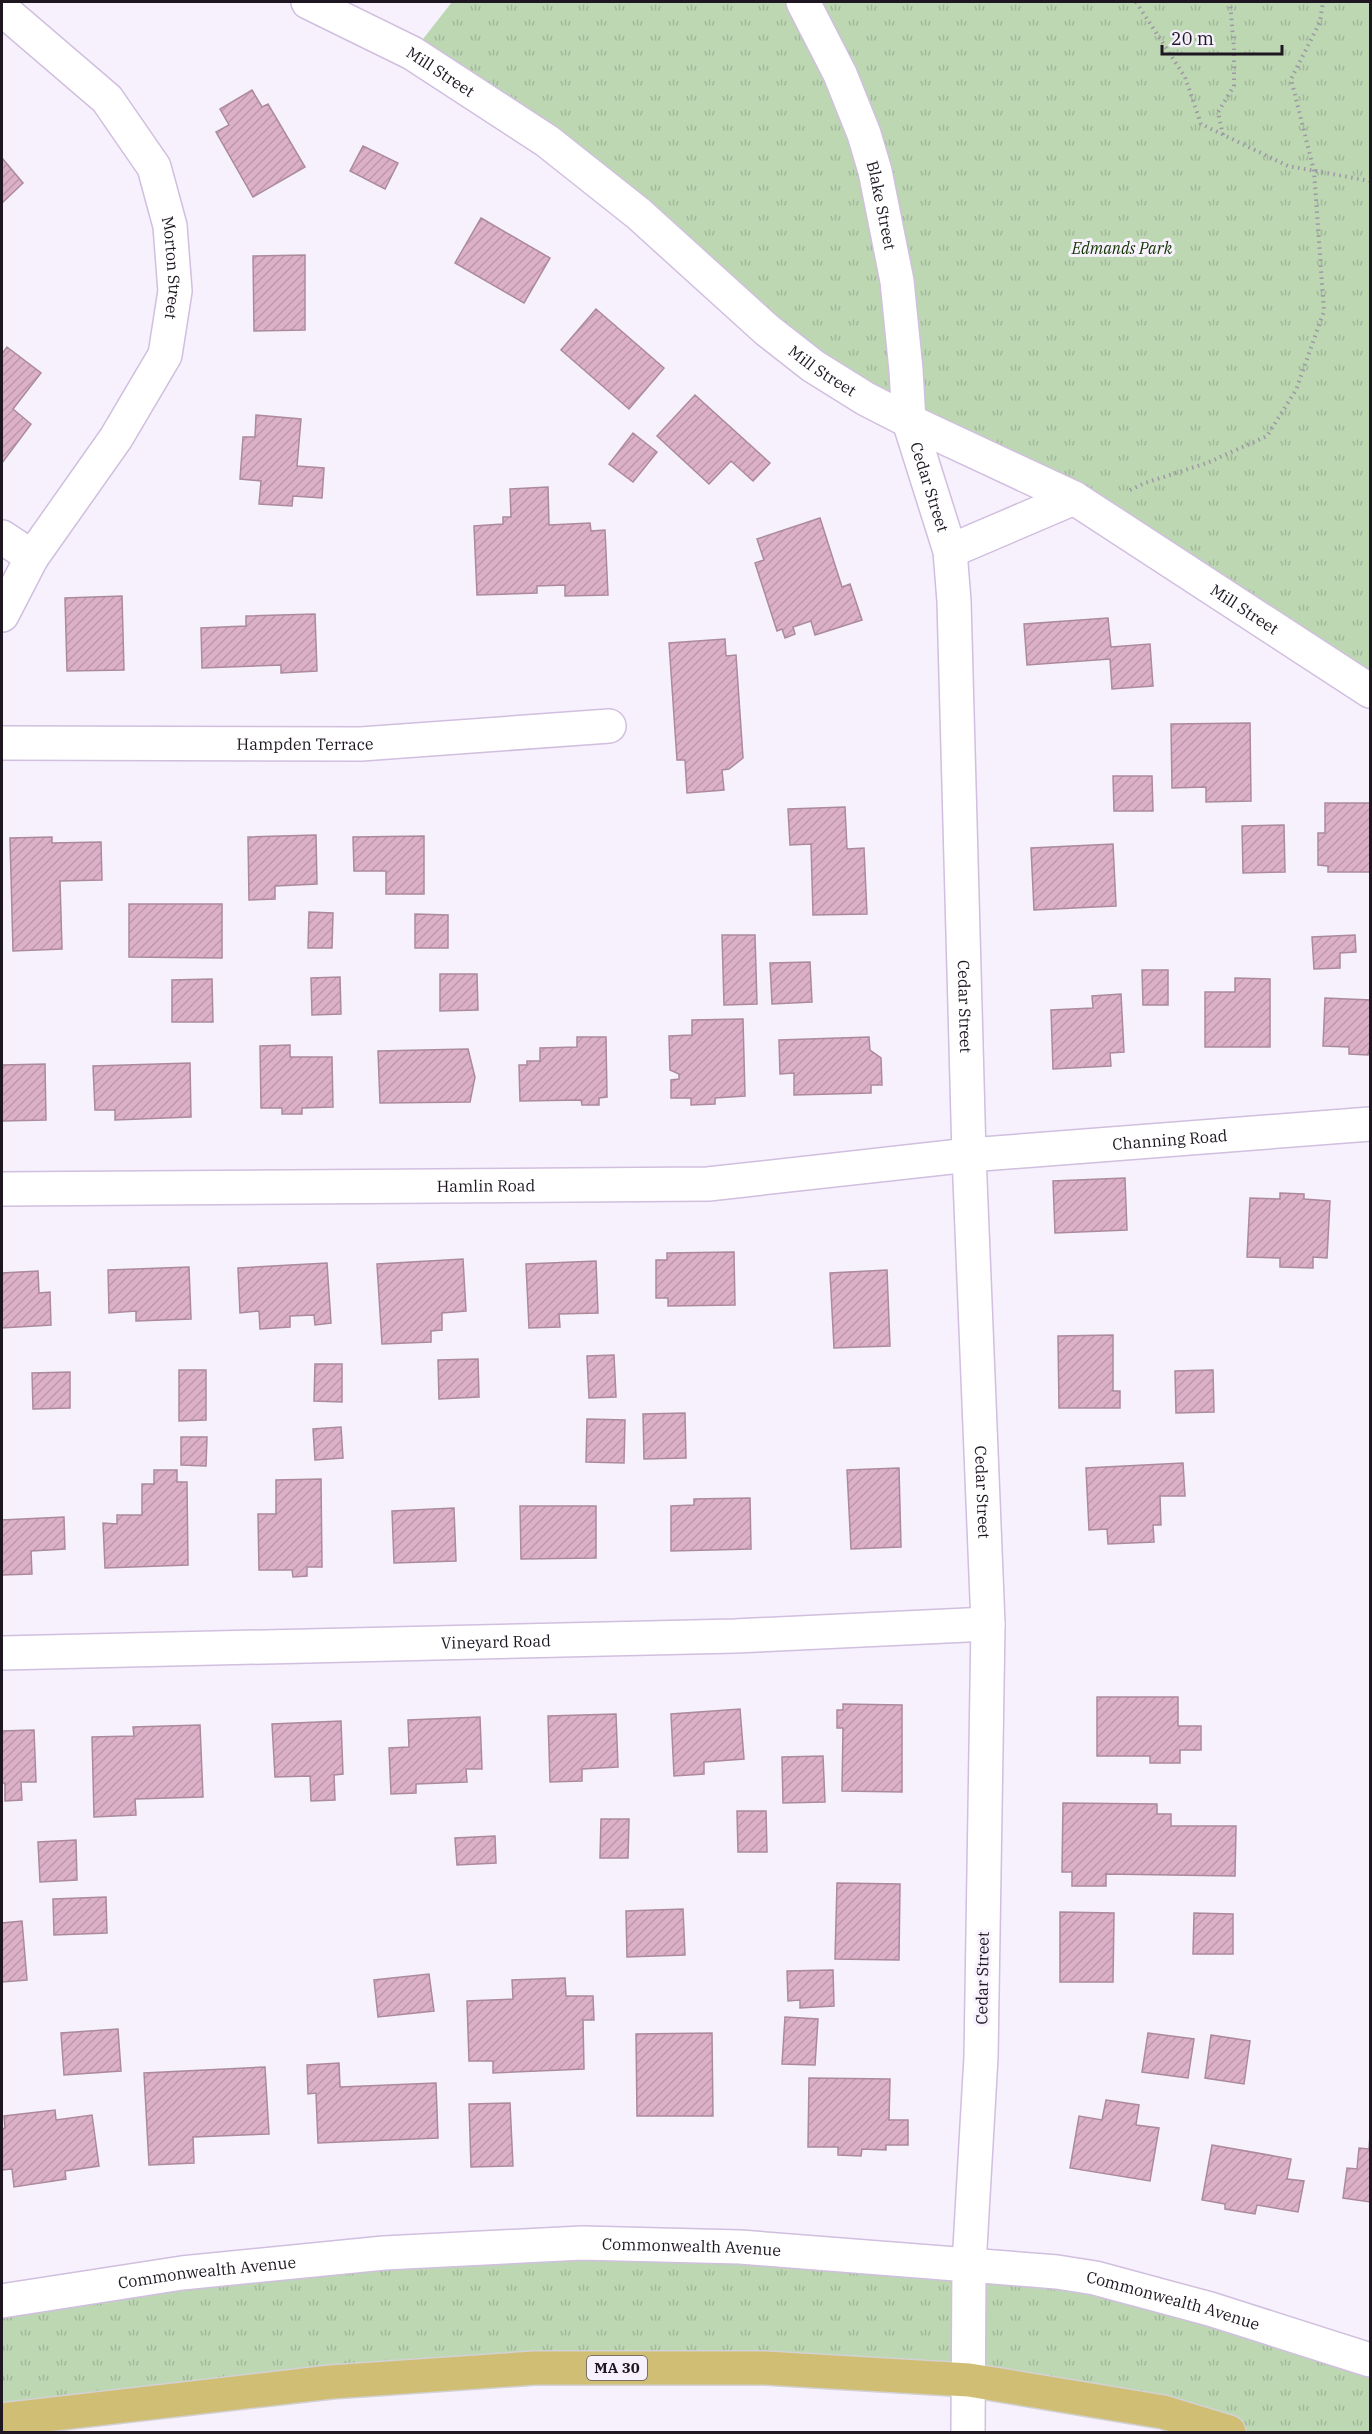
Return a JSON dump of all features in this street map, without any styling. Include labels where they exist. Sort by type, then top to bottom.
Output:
[{"type":"main road","name":"MA 30","points":[[2,2420],[331,2382],[536,2368],[765,2368],[969,2379],[1163,2412],[1229,2433]]},
{"type":"street","name":"Mill Street","points":[[308,2],[412,53],[547,141],[639,214],[767,330],[813,366],[866,399],[909,421],[1074,498],[1371,691]]},
{"type":"street","name":"Blake Street","points":[[803,2],[840,74],[864,134],[875,171],[897,281],[909,421]]},
{"type":"street","name":"Morton Street","points":[[2,9],[106,99],[154,167],[170,226],[175,291],[165,355],[116,438],[32,557],[2,615]]},
{"type":"street","name":"Cedar Street","points":[[909,421],[950,551],[954,601],[969,1155],[988,1624],[981,2057],[969,2265],[968,2433]]},
{"type":"street","name":"Cedar Street","points":[[950,551],[1074,498]]},
{"type":"street","points":[[2,537],[32,557]]},
{"type":"street","name":"Hampden Terrace","points":[[2,743],[361,744],[609,726]]},
{"type":"street","name":"Channing Road","points":[[969,1155],[1371,1124]]},
{"type":"street","name":"Hamlin Road","points":[[2,1189],[708,1184],[969,1155]]},
{"type":"street","name":"Vineyard Road","points":[[2,1653],[735,1636],[988,1624]]},
{"type":"street","name":"Commonwealth Avenue","points":[[2,2301],[182,2273],[384,2253],[582,2243],[740,2247],[1057,2272],[1095,2278],[1210,2309],[1371,2360]]},
{"type":"path","points":[[1136,2],[1185,77],[1201,124],[1288,166],[1371,180]]},
{"type":"path","points":[[1223,135],[1218,112],[1234,86],[1230,2]]},
{"type":"path","points":[[1106,517],[1103,503],[1145,483],[1208,463],[1267,436],[1296,390],[1324,311],[1314,171],[1291,79],[1320,22],[1323,2]]},
{"type":"green space","name":"Edmands Park","points":[[452,2],[1370,2],[1370,691],[909,421],[412,53]]},
{"type":"green space","points":[[384,2253],[969,2265],[1370,2360],[1370,2432],[1229,2432],[765,2368],[2,2420],[2,2301]]},
{"type":"building","points":[[252,90],[262,107],[268,104],[305,167],[253,197],[216,132],[229,125],[220,109]]},
{"type":"building","points":[[363,146],[398,163],[385,189],[350,171]]},
{"type":"building","points":[[2,158],[23,183],[2,203]]},
{"type":"building","points":[[481,218],[550,258],[524,303],[455,263]]},
{"type":"building","points":[[305,255],[305,330],[254,331],[253,256]]},
{"type":"building","points":[[596,309],[664,368],[629,409],[561,350]]},
{"type":"building","points":[[7,347],[41,373],[13,409],[31,424],[2,463],[2,354]]},
{"type":"building","points":[[695,395],[770,463],[753,481],[731,461],[709,484],[657,436]]},
{"type":"building","points":[[256,415],[301,419],[297,466],[324,468],[322,498],[293,496],[292,506],[259,504],[261,481],[240,479],[243,437],[255,437]]},
{"type":"building","points":[[633,433],[657,452],[633,482],[609,464]]},
{"type":"building","points":[[548,487],[549,525],[590,523],[591,531],[605,530],[608,595],[565,596],[565,585],[537,586],[537,593],[477,595],[474,526],[503,524],[503,517],[511,517],[510,489]]},
{"type":"building","points":[[820,518],[842,587],[850,584],[862,620],[815,635],[811,621],[793,627],[795,634],[785,638],[782,629],[777,631],[755,563],[764,560],[757,539]]},
{"type":"building","points":[[122,596],[124,670],[67,671],[65,598]]},
{"type":"building","points":[[315,614],[317,671],[281,673],[281,665],[202,668],[201,628],[246,626],[246,616]]},
{"type":"building","points":[[1108,618],[1111,647],[1150,644],[1153,686],[1112,689],[1110,659],[1027,665],[1024,624]]},
{"type":"building","points":[[725,639],[726,656],[736,655],[743,758],[729,769],[722,770],[724,790],[687,793],[685,760],[677,760],[669,643]]},
{"type":"building","points":[[1250,723],[1251,801],[1206,802],[1206,787],[1172,788],[1171,724]]},
{"type":"building","points":[[1113,776],[1152,776],[1153,811],[1114,811]]},
{"type":"building","points":[[1325,803],[1370,803],[1370,872],[1328,872],[1328,866],[1318,865],[1318,833],[1325,833]]},
{"type":"building","points":[[845,807],[847,849],[864,848],[867,914],[813,915],[811,844],[790,845],[788,809]]},
{"type":"building","points":[[1284,825],[1285,872],[1243,873],[1242,826]]},
{"type":"building","points":[[316,835],[317,884],[275,886],[275,899],[249,900],[248,837]]},
{"type":"building","points":[[424,836],[424,894],[386,894],[386,871],[354,871],[353,837]]},
{"type":"building","points":[[52,837],[52,843],[101,842],[102,880],[60,881],[62,949],[13,951],[10,838]]},
{"type":"building","points":[[1113,844],[1116,906],[1034,910],[1031,848]]},
{"type":"building","points":[[129,904],[222,904],[222,958],[129,957]]},
{"type":"building","points":[[309,912],[333,913],[332,948],[308,948]]},
{"type":"building","points":[[415,914],[448,915],[448,948],[415,948]]},
{"type":"building","points":[[722,935],[755,935],[757,1004],[724,1005]]},
{"type":"building","points":[[1355,935],[1356,952],[1340,953],[1340,968],[1314,969],[1312,937]]},
{"type":"building","points":[[810,962],[812,1002],[772,1004],[770,963]]},
{"type":"building","points":[[1142,970],[1168,970],[1168,1005],[1143,1005]]},
{"type":"building","points":[[440,974],[477,974],[478,1010],[440,1011]]},
{"type":"building","points":[[340,977],[341,1014],[312,1015],[311,978]]},
{"type":"building","points":[[1235,978],[1270,979],[1270,1047],[1205,1047],[1205,992],[1235,992]]},
{"type":"building","points":[[212,979],[213,1022],[172,1022],[172,980]]},
{"type":"building","points":[[1121,994],[1124,1052],[1110,1053],[1111,1066],[1053,1069],[1051,1010],[1093,1008],[1092,996]]},
{"type":"building","points":[[1325,998],[1370,1000],[1368,1055],[1349,1054],[1349,1047],[1323,1046]]},
{"type":"building","points":[[743,1019],[745,1096],[715,1098],[715,1104],[691,1105],[691,1098],[671,1098],[671,1080],[679,1079],[679,1074],[670,1070],[669,1036],[692,1035],[692,1020]]},
{"type":"building","points":[[577,1037],[606,1037],[607,1097],[599,1098],[599,1105],[582,1105],[581,1100],[520,1101],[519,1065],[527,1065],[527,1061],[540,1061],[540,1048],[577,1047]]},
{"type":"building","points":[[869,1037],[870,1050],[881,1058],[882,1085],[871,1085],[871,1093],[794,1095],[794,1073],[780,1074],[779,1040]]},
{"type":"building","points":[[290,1045],[290,1057],[332,1057],[333,1107],[302,1108],[302,1114],[282,1114],[282,1108],[261,1108],[260,1046]]},
{"type":"building","points":[[468,1049],[475,1077],[470,1102],[380,1103],[378,1051]]},
{"type":"building","points":[[190,1063],[191,1117],[115,1120],[115,1110],[95,1110],[93,1066]]},
{"type":"building","points":[[45,1064],[46,1120],[2,1121],[2,1065]]},
{"type":"building","points":[[1125,1178],[1127,1230],[1055,1233],[1053,1181]]},
{"type":"building","points":[[1280,1193],[1304,1194],[1304,1199],[1330,1201],[1327,1258],[1313,1257],[1313,1268],[1280,1267],[1280,1258],[1247,1257],[1250,1198],[1280,1199]]},
{"type":"building","points":[[734,1252],[735,1305],[668,1306],[668,1298],[656,1298],[656,1260],[667,1260],[667,1253]]},
{"type":"building","points":[[463,1259],[466,1311],[442,1313],[442,1330],[431,1331],[431,1342],[382,1344],[377,1264]]},
{"type":"building","points":[[596,1261],[598,1313],[559,1314],[560,1327],[529,1328],[526,1264]]},
{"type":"building","points":[[327,1263],[331,1323],[315,1325],[314,1315],[290,1316],[290,1327],[260,1329],[259,1311],[240,1313],[238,1268]]},
{"type":"building","points":[[189,1267],[191,1319],[136,1321],[136,1311],[109,1313],[108,1270]]},
{"type":"building","points":[[887,1270],[890,1346],[834,1348],[830,1273]]},
{"type":"building","points":[[38,1271],[39,1293],[50,1292],[51,1325],[2,1328],[2,1273]]},
{"type":"building","points":[[1113,1335],[1113,1391],[1120,1391],[1120,1408],[1059,1408],[1058,1336]]},
{"type":"building","points":[[614,1355],[616,1397],[589,1398],[587,1356]]},
{"type":"building","points":[[478,1359],[479,1397],[439,1399],[438,1360]]},
{"type":"building","points":[[315,1364],[342,1364],[342,1402],[314,1401]]},
{"type":"building","points":[[179,1370],[206,1370],[206,1420],[179,1421]]},
{"type":"building","points":[[1213,1370],[1214,1412],[1176,1413],[1175,1371]]},
{"type":"building","points":[[70,1372],[70,1408],[33,1409],[32,1373]]},
{"type":"building","points":[[685,1413],[686,1458],[644,1459],[643,1414]]},
{"type":"building","points":[[587,1419],[625,1420],[624,1463],[586,1462]]},
{"type":"building","points":[[341,1427],[343,1458],[315,1460],[313,1429]]},
{"type":"building","points":[[181,1437],[207,1437],[206,1466],[181,1465]]},
{"type":"building","points":[[1183,1463],[1185,1496],[1160,1496],[1161,1525],[1153,1525],[1154,1542],[1108,1544],[1107,1529],[1089,1530],[1086,1468]]},
{"type":"building","points":[[899,1468],[901,1547],[851,1549],[847,1470]]},
{"type":"building","points":[[154,1470],[177,1470],[177,1482],[187,1482],[188,1565],[105,1568],[103,1523],[117,1524],[117,1515],[142,1515],[142,1484],[154,1484]]},
{"type":"building","points":[[321,1479],[322,1567],[307,1567],[307,1576],[293,1577],[292,1570],[259,1570],[258,1514],[276,1514],[276,1480]]},
{"type":"building","points":[[750,1498],[751,1549],[671,1551],[671,1506],[694,1505],[694,1499]]},
{"type":"building","points":[[520,1506],[596,1506],[596,1558],[521,1559]]},
{"type":"building","points":[[454,1508],[456,1561],[394,1563],[392,1511]]},
{"type":"building","points":[[64,1517],[65,1549],[31,1551],[32,1574],[2,1575],[2,1520]]},
{"type":"building","points":[[1097,1697],[1178,1697],[1178,1726],[1201,1726],[1201,1750],[1180,1750],[1180,1763],[1150,1763],[1150,1756],[1097,1756]]},
{"type":"building","points":[[843,1704],[902,1705],[902,1792],[842,1791],[843,1728],[837,1728],[837,1710],[843,1710]]},
{"type":"building","points":[[740,1709],[744,1759],[704,1762],[704,1774],[674,1776],[671,1714]]},
{"type":"building","points":[[616,1714],[618,1767],[582,1769],[582,1781],[550,1782],[548,1716]]},
{"type":"building","points":[[480,1717],[482,1769],[466,1769],[467,1782],[416,1784],[416,1793],[391,1794],[389,1748],[409,1747],[408,1720]]},
{"type":"building","points":[[341,1721],[343,1774],[334,1775],[335,1800],[311,1801],[310,1776],[275,1777],[272,1724]]},
{"type":"building","points":[[200,1725],[203,1797],[135,1799],[136,1815],[94,1817],[92,1737],[134,1736],[133,1727]]},
{"type":"building","points":[[34,1730],[36,1782],[21,1782],[22,1800],[5,1801],[5,1783],[2,1783],[2,1731]]},
{"type":"building","points":[[823,1756],[825,1802],[783,1803],[782,1757]]},
{"type":"building","points":[[1063,1803],[1157,1804],[1157,1814],[1171,1814],[1171,1826],[1236,1826],[1235,1876],[1106,1874],[1106,1886],[1072,1886],[1072,1872],[1062,1872]]},
{"type":"building","points":[[737,1811],[766,1811],[767,1852],[738,1852]]},
{"type":"building","points":[[601,1819],[629,1819],[628,1858],[600,1858]]},
{"type":"building","points":[[495,1836],[496,1863],[457,1865],[455,1838]]},
{"type":"building","points":[[76,1840],[77,1880],[40,1882],[38,1842]]},
{"type":"building","points":[[837,1883],[900,1884],[899,1960],[835,1959]]},
{"type":"building","points":[[106,1897],[107,1933],[54,1935],[53,1899]]},
{"type":"building","points":[[683,1909],[685,1955],[627,1957],[626,1911]]},
{"type":"building","points":[[1060,1912],[1114,1913],[1113,1982],[1060,1982]]},
{"type":"building","points":[[1194,1913],[1233,1914],[1233,1954],[1193,1954]]},
{"type":"building","points":[[22,1921],[27,1980],[2,1982],[2,1923]]},
{"type":"building","points":[[833,1970],[834,2006],[800,2008],[800,2000],[788,2001],[787,1971]]},
{"type":"building","points":[[429,1974],[434,2011],[378,2017],[374,1980]]},
{"type":"building","points":[[565,1978],[566,1996],[593,1996],[594,2020],[583,2020],[584,2069],[493,2073],[493,2061],[469,2061],[467,2001],[513,1999],[512,1980]]},
{"type":"building","points":[[785,2017],[818,2019],[815,2065],[782,2064]]},
{"type":"building","points":[[118,2029],[121,2071],[64,2075],[61,2033]]},
{"type":"building","points":[[712,2033],[713,2116],[637,2116],[636,2034]]},
{"type":"building","points":[[1148,2033],[1194,2039],[1188,2078],[1142,2072]]},
{"type":"building","points":[[1211,2035],[1250,2041],[1244,2084],[1205,2078]]},
{"type":"building","points":[[339,2063],[340,2087],[436,2083],[438,2138],[318,2143],[316,2093],[308,2094],[307,2065]]},
{"type":"building","points":[[265,2067],[269,2134],[193,2137],[194,2163],[149,2165],[144,2073]]},
{"type":"building","points":[[809,2078],[890,2079],[889,2120],[908,2120],[908,2145],[886,2145],[886,2150],[862,2149],[861,2156],[838,2155],[838,2147],[808,2147]]},
{"type":"building","points":[[1106,2100],[1139,2105],[1136,2125],[1159,2128],[1150,2181],[1070,2168],[1079,2116],[1102,2120]]},
{"type":"building","points":[[510,2103],[513,2166],[471,2167],[469,2104]]},
{"type":"building","points":[[55,2110],[56,2120],[92,2115],[99,2166],[65,2171],[66,2179],[14,2187],[12,2169],[2,2170],[4,2116]]},
{"type":"building","points":[[1370,2135],[1370,2202],[1343,2198],[1347,2168],[1357,2169],[1359,2148],[1369,2149]]},
{"type":"building","points":[[1212,2145],[1291,2159],[1287,2179],[1304,2181],[1298,2212],[1257,2205],[1255,2214],[1225,2209],[1225,2204],[1202,2200]]}]
